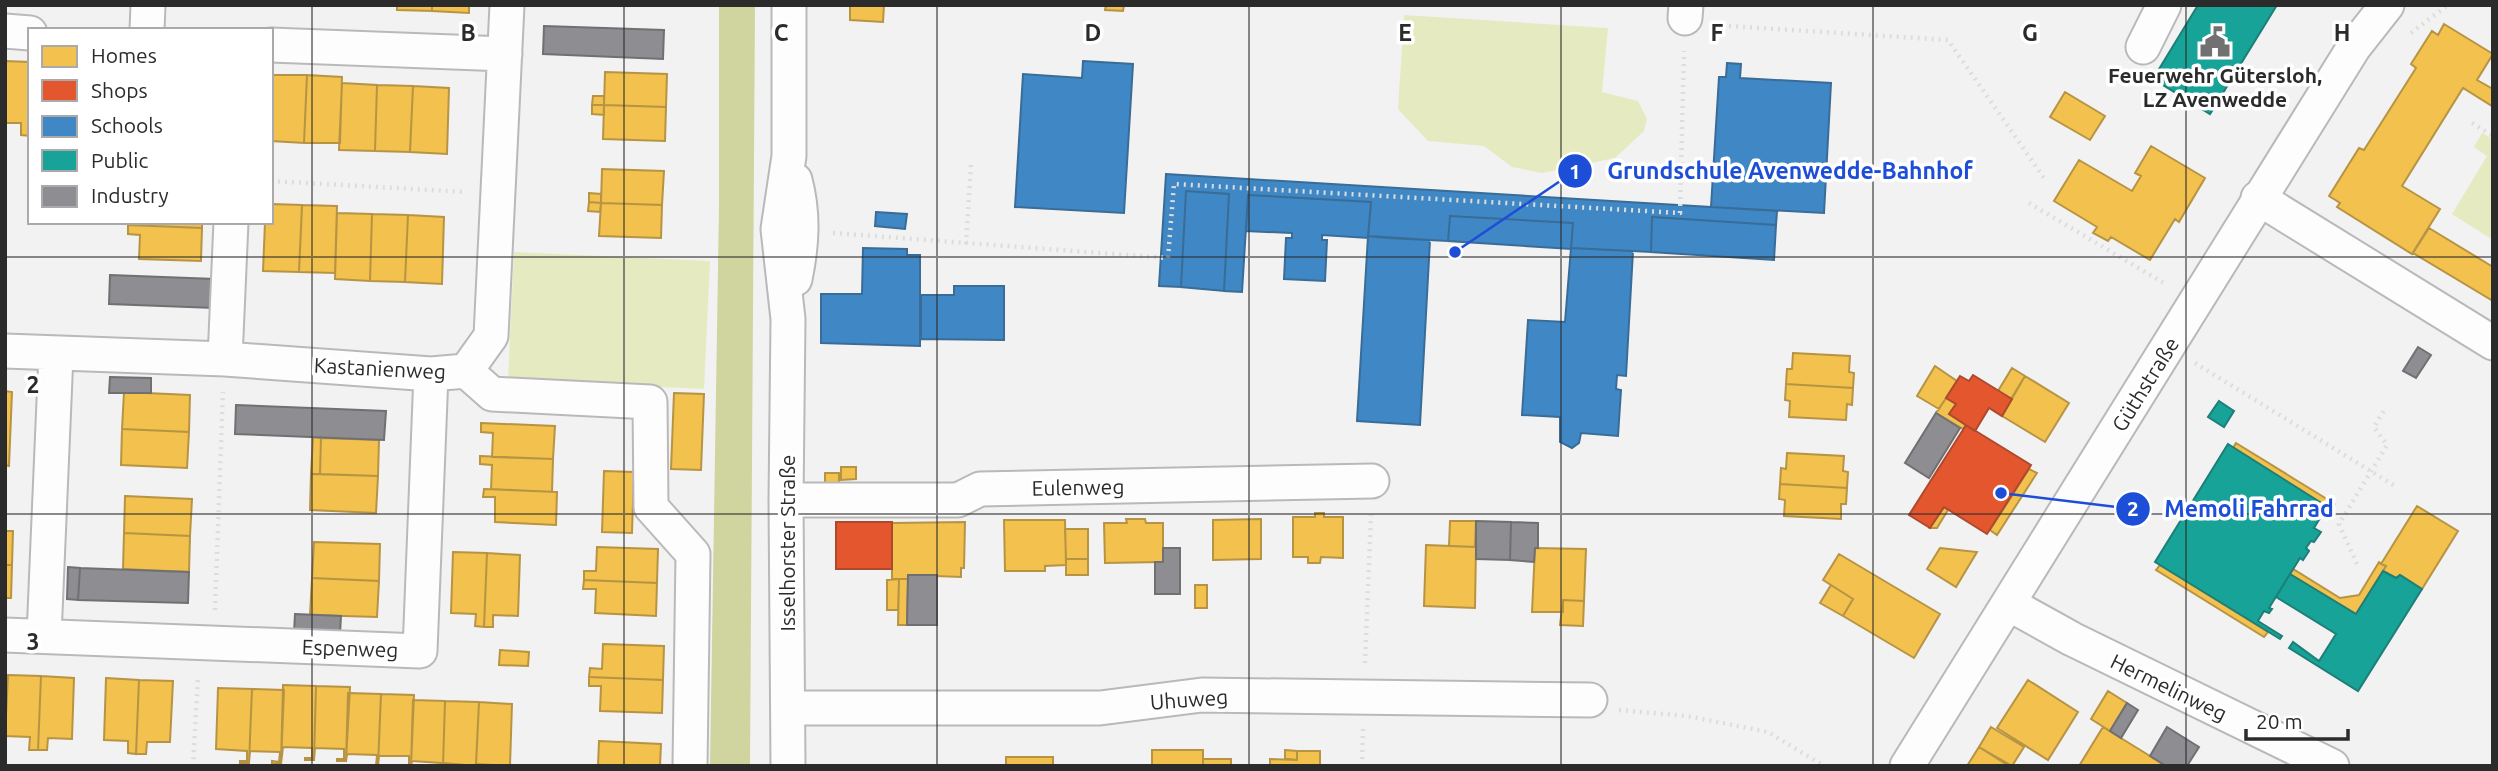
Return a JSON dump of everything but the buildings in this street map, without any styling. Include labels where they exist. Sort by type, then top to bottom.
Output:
[{"type":"street","points":[[147,28],[148,5]]},
{"type":"street","name":"Kastanienweg","points":[[5,351],[225,359],[431,373],[466,371],[491,336],[507,5]]},
{"type":"street","name":"Isselhorster Straße","points":[[788,766],[788,319],[802,230],[801,200],[789,158],[789,5]]},
{"type":"street","points":[[2143,47],[2164,5]]},
{"type":"street","name":"Güthstraße","points":[[1919,762],[2009,604],[2258,198],[2354,47],[2387,5]]},
{"type":"street","points":[[5,31],[28,33]]},
{"type":"street","points":[[273,45],[505,54]]},
{"type":"street","points":[[2258,198],[2493,343]]},
{"type":"street","points":[[225,359],[232,224]]},
{"type":"street","points":[[44,636],[56,354]]},
{"type":"street","points":[[466,371],[492,394],[650,402],[651,507],[693,554],[690,766]]},
{"type":"street","name":"Espenweg","points":[[5,635],[419,651],[431,373]]},
{"type":"street","name":"Eulenweg","points":[[786,500],[958,500],[980,489],[1372,481]]},
{"type":"street","name":"Hermelinweg","points":[[2009,604],[2072,639],[2332,766]]},
{"type":"street","name":"Uhuweg","points":[[789,708],[1100,708],[1202,695],[1590,700]]},
{"type":"path","points":[[827,232],[1168,258],[1174,184],[1679,213],[1685,22],[1948,40],[2044,178]]},
{"type":"path","points":[[2472,123],[2493,136]]},
{"type":"path","points":[[965,244],[971,164]]},
{"type":"path","points":[[273,181],[497,193]]},
{"type":"path","points":[[2029,203],[2174,290],[2162,311],[2175,334],[2395,486]]},
{"type":"path","points":[[193,766],[198,668],[215,617],[225,359]]},
{"type":"path","points":[[2357,564],[2339,524],[2387,445],[2374,427],[2386,407]]},
{"type":"path","points":[[1364,698],[1372,481]]},
{"type":"path","points":[[1590,700],[1624,712],[1687,716],[1768,732],[1824,766]]},
{"type":"green space","points":[[719,5],[755,5],[750,766],[710,766],[719,205]]},
{"type":"green space","points":[[1404,15],[1608,28],[1602,92],[1638,101],[1647,119],[1644,131],[1615,158],[1542,173],[1512,167],[1484,146],[1428,141],[1398,109]]},
{"type":"green space","points":[[2482,133],[2493,139],[2493,240],[2452,214],[2487,156],[2474,147]]},
{"type":"green space","points":[[514,252],[710,261],[704,389],[508,380]]},
{"type":"place","name":"Feuerwehr Gütersloh, LZ Avenwedde","points":[[2215,42]]},
{"type":"place","name":"Grundschule Avenwedde-Bahnhof","points":[[1455,252]]},
{"type":"place","name":"Memoli Fahrrad","points":[[2001,493]]}]
